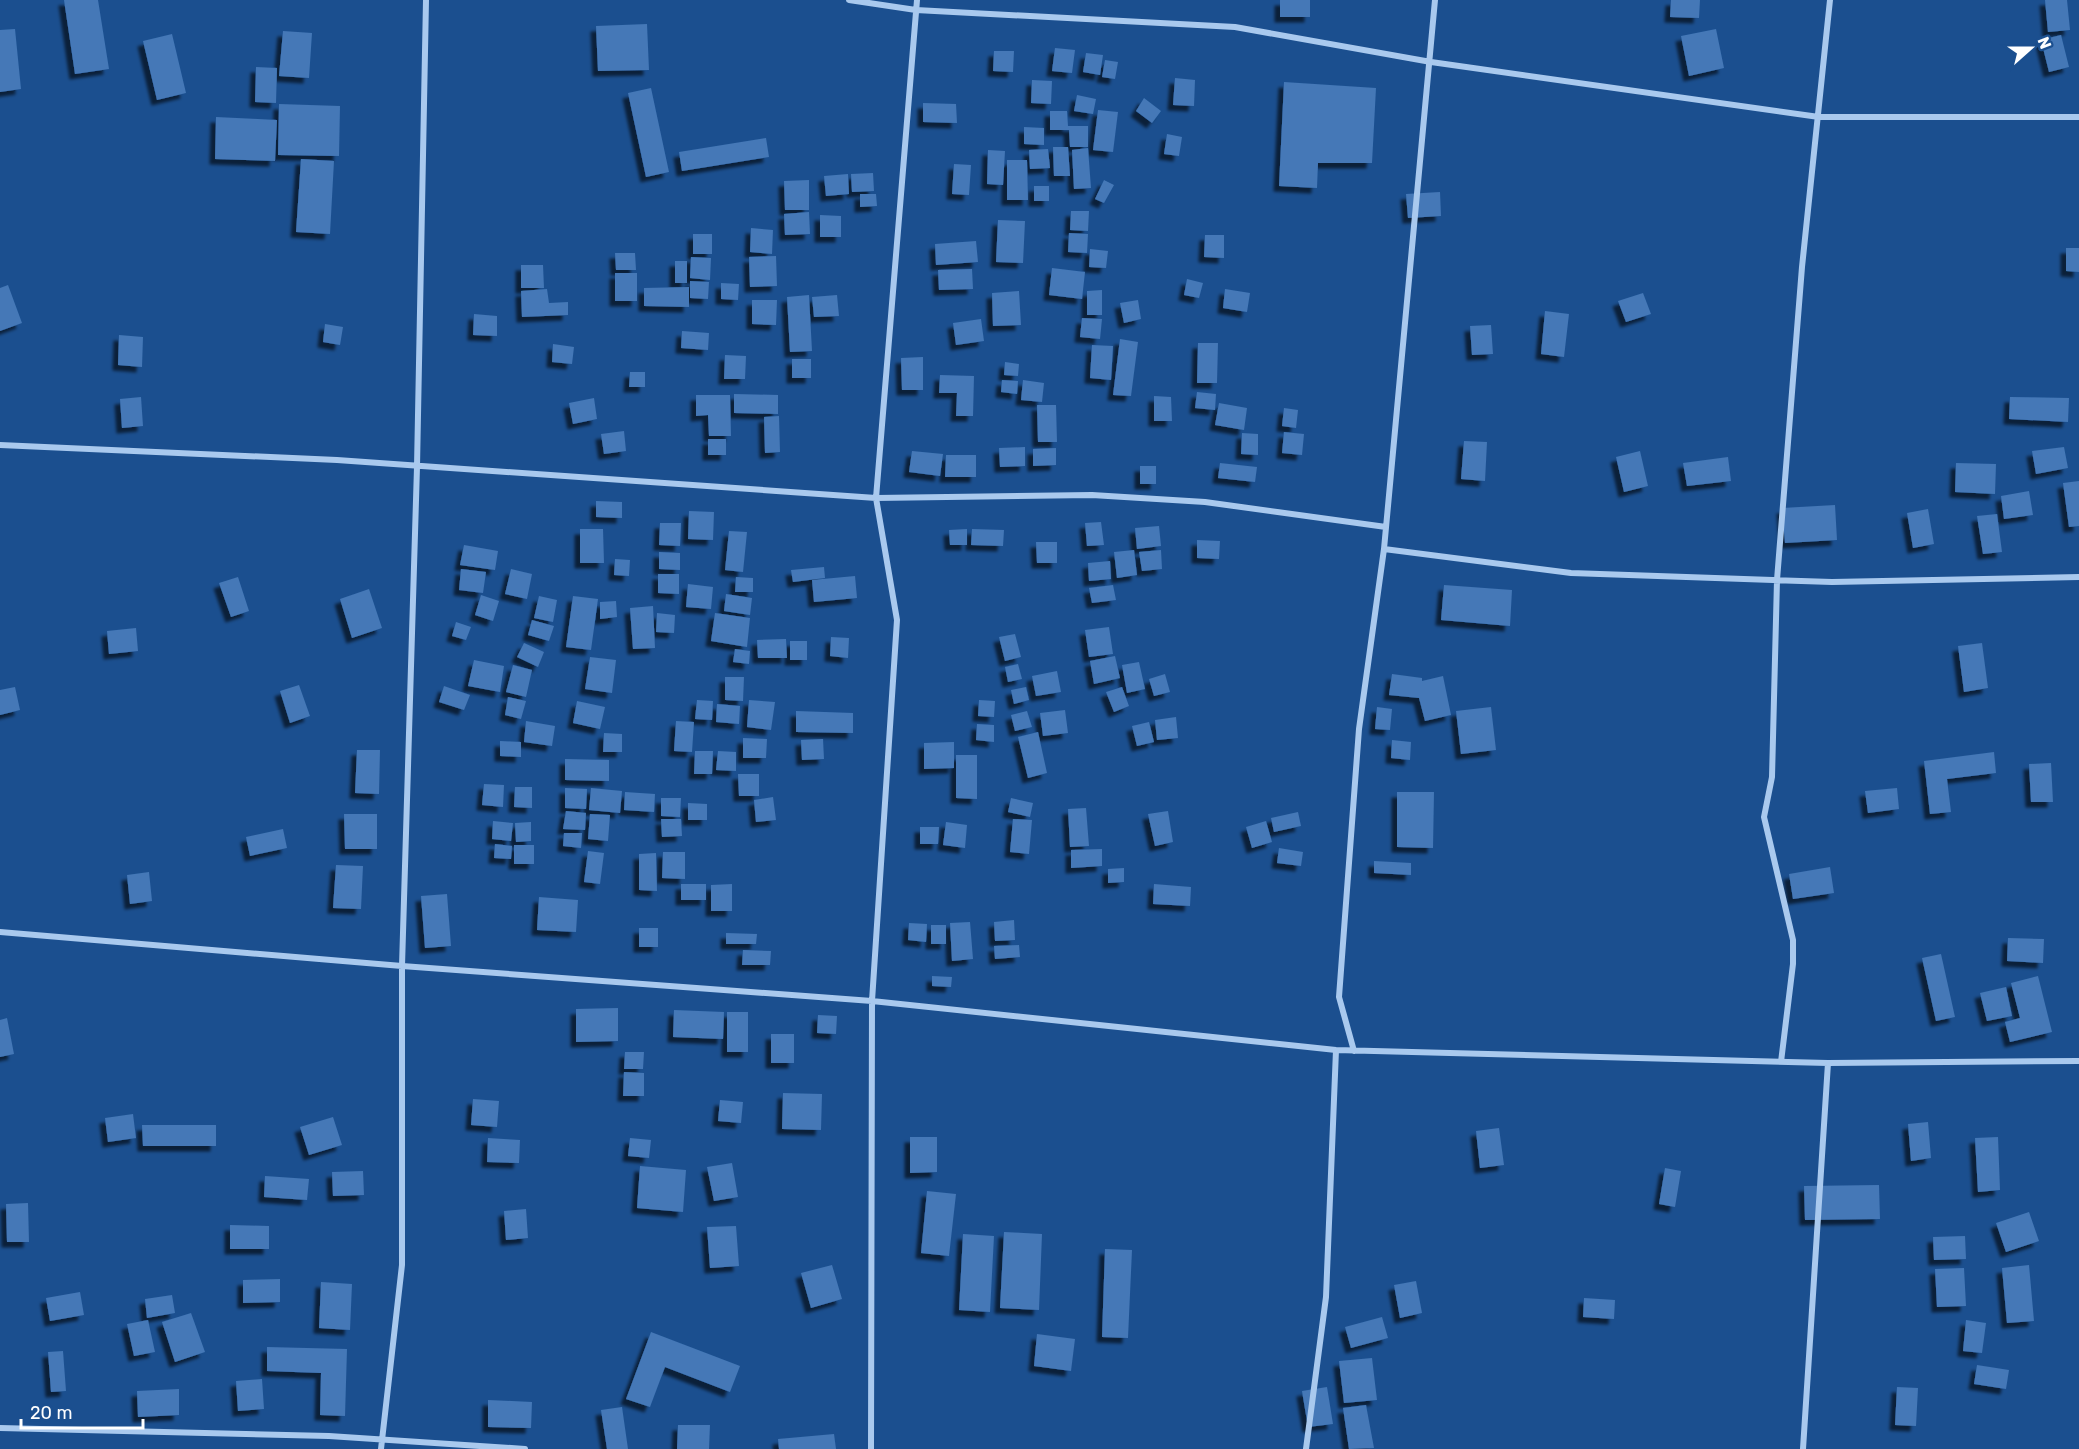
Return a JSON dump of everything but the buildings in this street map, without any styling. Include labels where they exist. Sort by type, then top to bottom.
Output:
[{"type":"street","points":[[381,1449],[402,1265],[402,966],[417,467],[426,0]]},
{"type":"street","points":[[849,0],[916,10],[1235,27],[1431,63],[1820,117],[2079,117]]},
{"type":"street","points":[[871,1449],[872,1001],[897,620],[876,498],[917,0]]},
{"type":"street","points":[[1354,1051],[1339,997],[1359,729],[1384,549],[1431,63],[1435,0]]},
{"type":"street","points":[[1781,1062],[1793,964],[1793,940],[1764,817],[1772,777],[1777,580],[1802,267],[1820,117],[1830,0]]},
{"type":"street","points":[[0,445],[337,460],[876,498],[1092,495],[1205,502],[1386,527]]},
{"type":"street","points":[[1384,549],[1571,573],[1832,582],[2079,578]]},
{"type":"street","points":[[0,932],[402,966],[872,1001],[1336,1050],[1828,1063],[2079,1061]]},
{"type":"street","points":[[1306,1449],[1326,1297],[1336,1050]]},
{"type":"street","points":[[1803,1449],[1828,1063]]},
{"type":"street","points":[[0,1428],[329,1436],[525,1449]]}]
